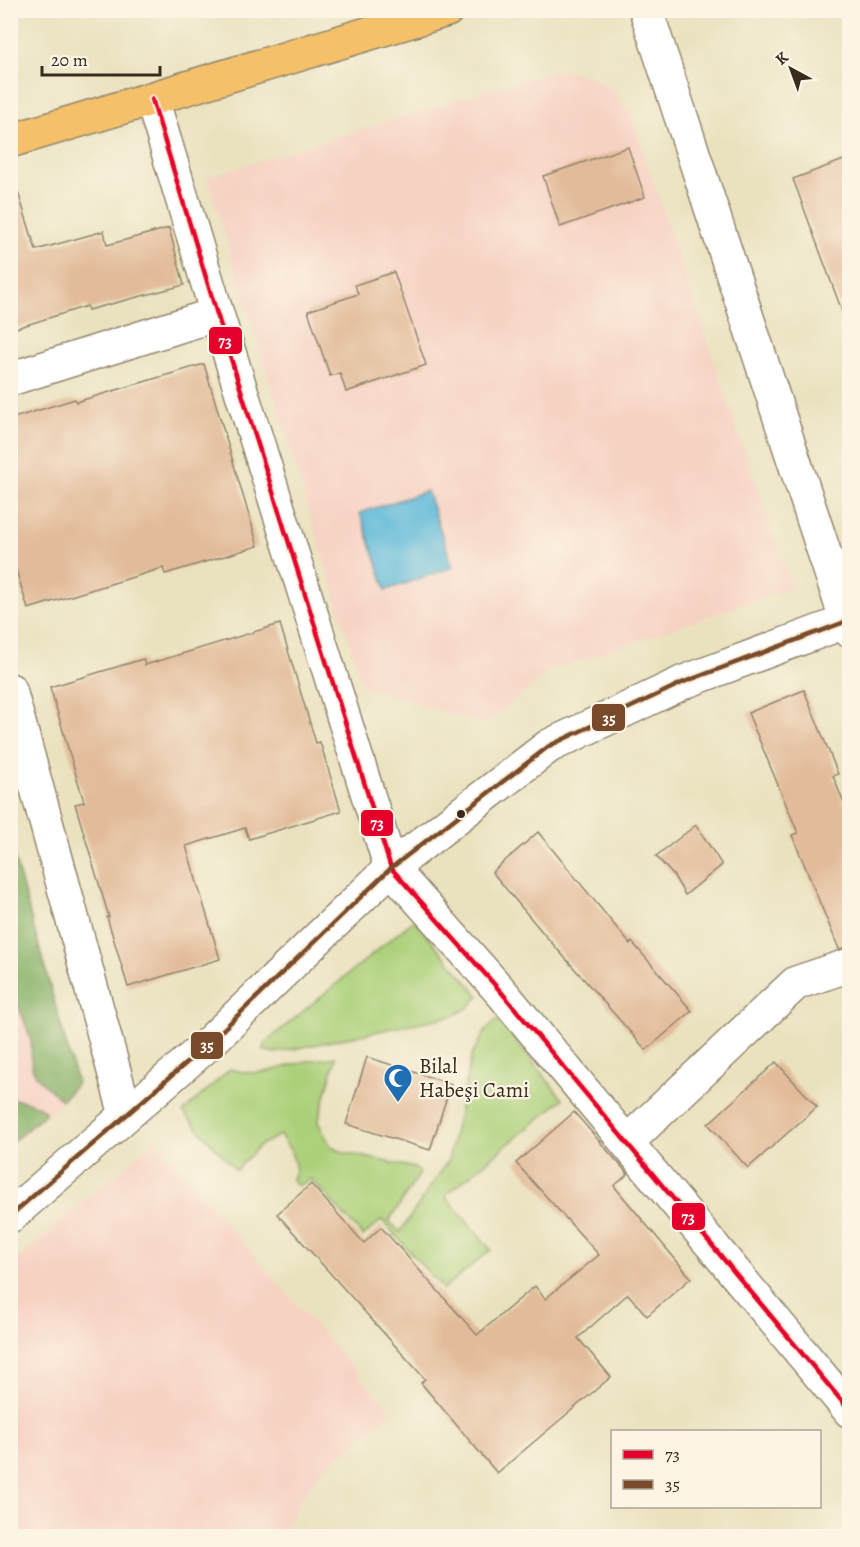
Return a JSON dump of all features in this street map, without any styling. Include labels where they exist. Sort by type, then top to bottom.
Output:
[{"type":"highway","points":[[10,141],[447,10]]},
{"type":"street","points":[[10,1216],[207,1045],[391,868],[549,746],[684,682],[849,624],[646,10]]},
{"type":"street","points":[[152,99],[391,868],[502,993],[848,1408]]},
{"type":"street","points":[[10,379],[217,314]]},
{"type":"street","points":[[10,690],[20,759],[126,1115]]},
{"type":"street","points":[[627,1142],[796,983],[849,965]]},
{"type":"shaded area","points":[[551,71],[573,72],[593,78],[613,91],[629,110],[791,588],[549,671],[485,725],[362,685],[207,177]]},
{"type":"shaded area","points":[[10,842],[77,1083],[73,1093],[11,1146]]},
{"type":"shaded area","points":[[154,1141],[392,1413],[324,1468],[299,1501],[279,1536],[11,1536],[11,1265]]},
{"type":"green space","points":[[10,842],[77,1083],[62,1100],[42,1083],[33,1070],[29,1035],[11,990]]},
{"type":"green space","points":[[414,920],[479,996],[468,1008],[455,1015],[275,1053],[262,1050],[267,1041]]},
{"type":"green space","points":[[497,1019],[563,1099],[445,1196],[491,1250],[443,1289],[382,1220],[363,1236],[311,1179],[298,1186],[292,1179],[296,1168],[291,1151],[280,1135],[260,1145],[236,1170],[183,1112],[230,1069],[259,1073],[307,1061],[336,1057],[318,1122],[330,1145],[342,1152],[415,1168],[420,1173],[389,1221],[400,1232],[448,1161],[472,1054],[487,1029]]},
{"type":"green space","points":[[11,1099],[33,1104],[45,1111],[45,1114],[11,1143]]},
{"type":"water","points":[[427,491],[453,567],[386,590],[360,513]]},
{"type":"building","points":[[628,147],[645,197],[560,227],[543,176]]},
{"type":"building","points":[[849,158],[849,322],[846,322],[793,179]]},
{"type":"building","points":[[18,192],[36,250],[104,231],[107,245],[169,228],[184,285],[88,310],[87,306],[10,330],[10,194]]},
{"type":"building","points":[[394,272],[426,365],[346,392],[340,373],[330,376],[308,311],[358,294],[355,285]]},
{"type":"building","points":[[204,364],[258,546],[165,574],[163,568],[28,609],[10,550],[10,419]]},
{"type":"building","points":[[280,624],[316,743],[320,742],[341,811],[249,839],[245,828],[186,846],[220,959],[128,987],[75,804],[84,802],[50,687],[143,659],[145,665]]},
{"type":"building","points":[[804,690],[838,774],[833,776],[849,816],[849,947],[839,949],[792,835],[798,833],[748,713]]},
{"type":"building","points":[[696,825],[722,865],[685,895],[674,876],[656,856]]},
{"type":"building","points":[[538,832],[630,944],[632,942],[692,1011],[646,1050],[492,872]]},
{"type":"building","name":"Bilal Habeşi Cami","points":[[367,1057],[451,1084],[430,1150],[346,1124]]},
{"type":"building","points":[[776,1062],[817,1107],[748,1168],[708,1124]]},
{"type":"building","points":[[574,1112],[628,1174],[614,1186],[691,1278],[647,1316],[628,1294],[578,1338],[611,1377],[497,1473],[421,1383],[425,1379],[277,1214],[311,1184],[364,1243],[381,1227],[477,1335],[535,1286],[545,1299],[599,1255],[516,1163]]},
{"type":"transit line","name":"73","points":[[152,99],[391,868],[502,993],[850,1411]]},
{"type":"transit line","name":"35","points":[[10,1216],[207,1045],[391,868],[549,746],[684,682],[850,620]]},
{"type":"place","name":"Bilal Habeşi Cami","points":[[398,1104]]}]
